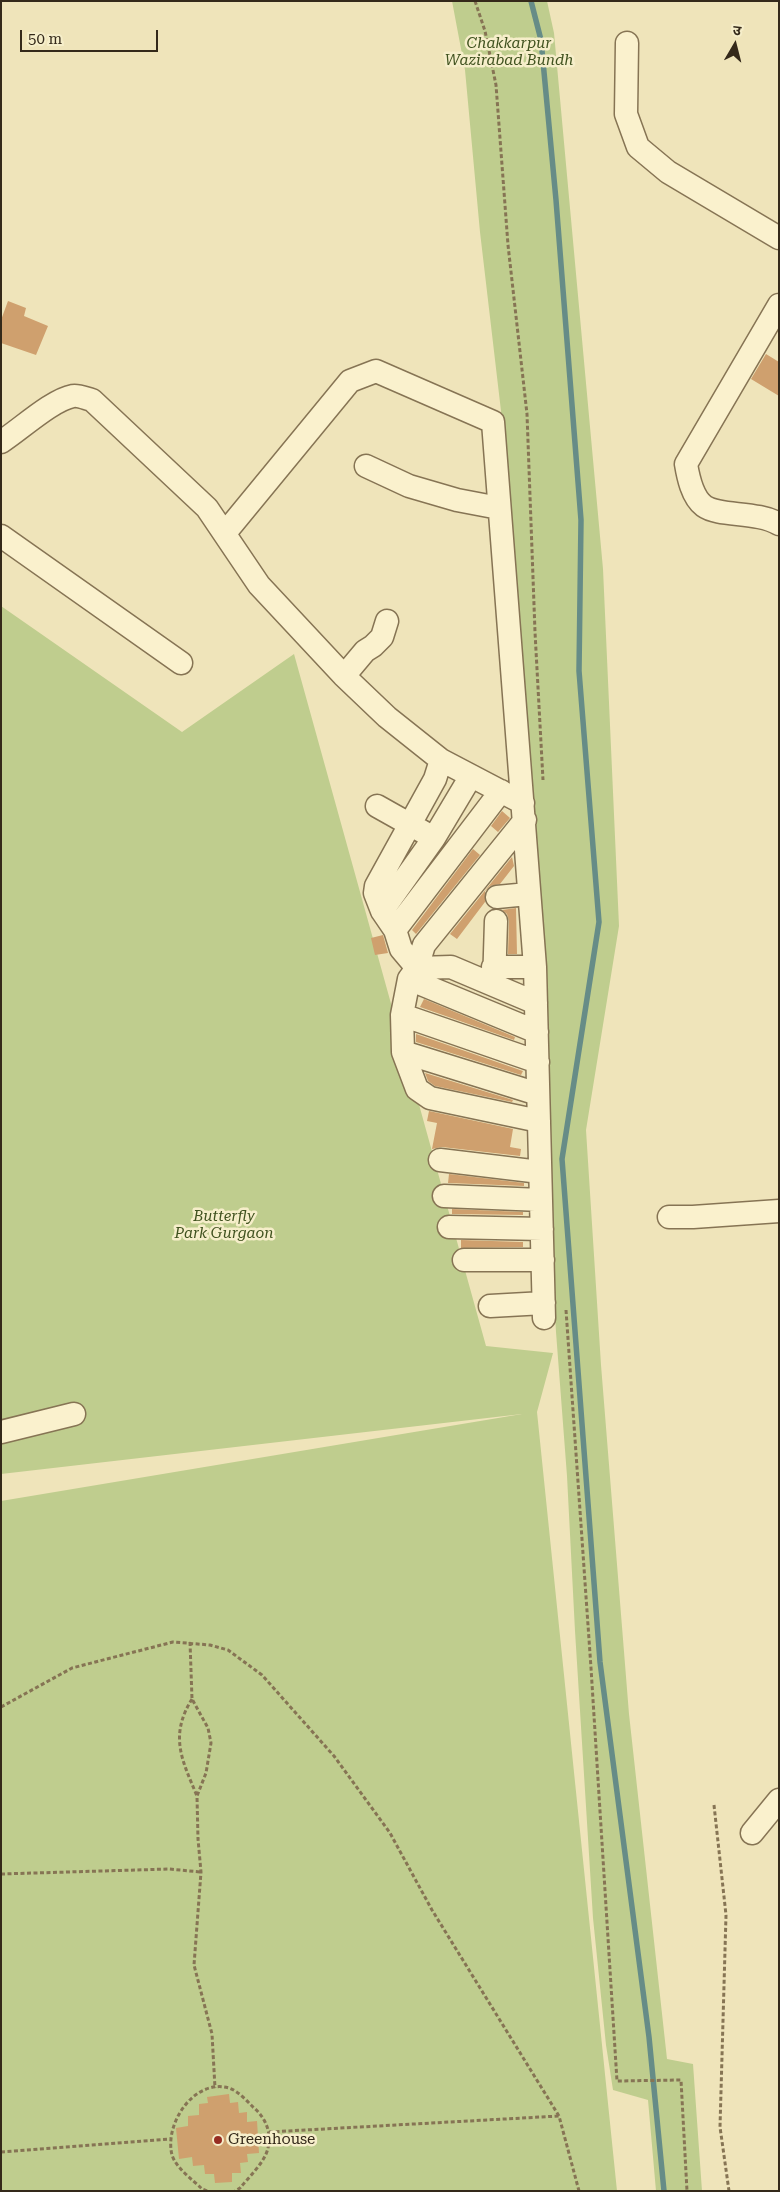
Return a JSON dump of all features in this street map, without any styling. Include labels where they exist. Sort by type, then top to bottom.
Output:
[{"type":"street","points":[[627,43],[626,114],[638,147],[668,172],[779,238]]},
{"type":"street","points":[[779,304],[686,464],[689,484],[704,506],[724,512],[753,515],[779,524]]},
{"type":"street","points":[[225,533],[350,381],[376,372],[493,422],[535,967],[544,1310],[490,1306]]},
{"type":"street","points":[[1,442],[54,404],[75,396],[92,400],[207,508],[259,585],[344,676],[387,717],[441,760],[501,791],[524,811]]},
{"type":"street","points":[[366,466],[409,486],[457,500],[499,508]]},
{"type":"street","points":[[1,536],[181,663]]},
{"type":"street","points":[[344,676],[365,651],[382,637],[387,621]]},
{"type":"street","points":[[441,760],[435,779],[376,886],[375,893],[382,911],[395,930],[401,949],[413,974],[537,1032]]},
{"type":"street","points":[[382,911],[434,838],[470,776]]},
{"type":"street","points":[[395,930],[501,791]]},
{"type":"street","points":[[377,806],[434,838]]},
{"type":"street","points":[[524,811],[424,945],[413,974],[402,1015],[403,1052],[417,1089],[430,1098],[539,1121]]},
{"type":"street","points":[[497,897],[528,894]]},
{"type":"street","points":[[493,976],[496,921]]},
{"type":"street","points":[[413,974],[451,967],[493,976],[536,1004]]},
{"type":"street","points":[[493,976],[535,967]]},
{"type":"street","points":[[402,1015],[538,1062]]},
{"type":"street","points":[[403,1052],[538,1094]]},
{"type":"street","points":[[440,1160],[540,1172]]},
{"type":"street","points":[[444,1196],[541,1200]]},
{"type":"street","points":[[669,1217],[779,1211]]},
{"type":"street","points":[[449,1227],[542,1229]]},
{"type":"street","points":[[464,1260],[543,1260]]},
{"type":"street","points":[[1,1432],[74,1414]]},
{"type":"street","points":[[752,1833],[779,1800]]},
{"type":"path","points":[[1,1707],[72,1668],[173,1642],[190,1642],[228,1650],[262,1675],[334,1756],[390,1833],[432,1910],[558,2116],[579,2191]]},
{"type":"path","points":[[190,1642],[192,1699],[208,1728],[211,1743],[206,1773],[197,1796]]},
{"type":"path","points":[[192,1699],[180,1722],[179,1742],[184,1765],[197,1796],[198,1839],[202,1872],[194,1965],[212,2034],[216,2088]]},
{"type":"path","points":[[714,1805],[726,1915],[720,2127],[729,2191]]},
{"type":"path","points":[[1,1874],[169,1868],[202,1872]]},
{"type":"path","points":[[639,2080],[681,2080],[687,2191]]},
{"type":"path","points":[[206,2191],[177,2163],[172,2155],[172,2129],[177,2118],[197,2094],[203,2090],[228,2088],[235,2091],[258,2111],[269,2132],[268,2148],[264,2156],[240,2188],[235,2191]]},
{"type":"path","points":[[269,2132],[558,2116]]},
{"type":"path","points":[[1,2152],[171,2139]]},
{"type":"green space","name":"Chakkarpur Wazirabad Bundh","points":[[452,1],[547,1],[554,33],[603,569],[619,926],[586,1130],[601,1365],[629,1714],[667,2059],[693,2064],[702,2191],[656,2191],[648,2100],[613,2090],[606,2045],[593,1918],[567,1476],[556,1332],[505,445],[480,232],[465,70]]},
{"type":"green space","name":"Butterfly Park Gurgaon","points":[[1,606],[182,732],[294,654],[486,1346],[553,1353],[537,1412],[617,2191],[1,2191],[1,1501],[522,1414],[1,1474]]},
{"type":"building","points":[[8,301],[26,308],[24,316],[48,326],[36,355],[1,343],[1,320]]},
{"type":"building","points":[[766,354],[779,362],[779,396],[751,379]]},
{"type":"building","points":[[502,811],[510,818],[498,832],[491,826]]},
{"type":"building","points":[[473,849],[480,855],[416,934],[412,930]]},
{"type":"building","points":[[512,857],[514,866],[500,884],[490,886],[485,891],[485,902],[457,939],[450,934]]},
{"type":"building","points":[[516,908],[517,954],[508,954],[509,921],[507,914],[502,910]]},
{"type":"building","points":[[383,935],[388,953],[375,955],[371,938]]},
{"type":"building","points":[[424,999],[515,1037],[514,1040],[420,1007]]},
{"type":"building","points":[[416,1034],[523,1071],[521,1075],[416,1042]]},
{"type":"building","points":[[425,1073],[513,1100],[512,1102],[435,1086],[428,1081]]},
{"type":"building","points":[[429,1111],[513,1129],[510,1147],[521,1149],[520,1156],[442,1147],[432,1149],[437,1123],[427,1121]]},
{"type":"building","points":[[449,1174],[524,1183],[524,1186],[448,1183]]},
{"type":"building","points":[[452,1209],[523,1212],[523,1215],[452,1214]]},
{"type":"building","points":[[461,1240],[523,1242],[523,1247],[461,1248]]},
{"type":"building","name":"Greenhouse","points":[[229,2094],[230,2103],[238,2102],[239,2113],[247,2112],[247,2122],[257,2121],[259,2153],[247,2154],[248,2162],[240,2163],[241,2173],[232,2173],[232,2182],[215,2183],[214,2174],[205,2174],[204,2165],[193,2166],[192,2157],[179,2159],[176,2128],[188,2126],[188,2116],[199,2115],[199,2104],[208,2103],[207,2097]]},
{"type":"waterway","points":[[531,1],[541,40],[556,200],[581,520],[579,671],[599,922],[562,1159],[600,1662],[649,2037],[664,2191]]},
{"type":"place","name":"Greenhouse","points":[[218,2140]]}]
